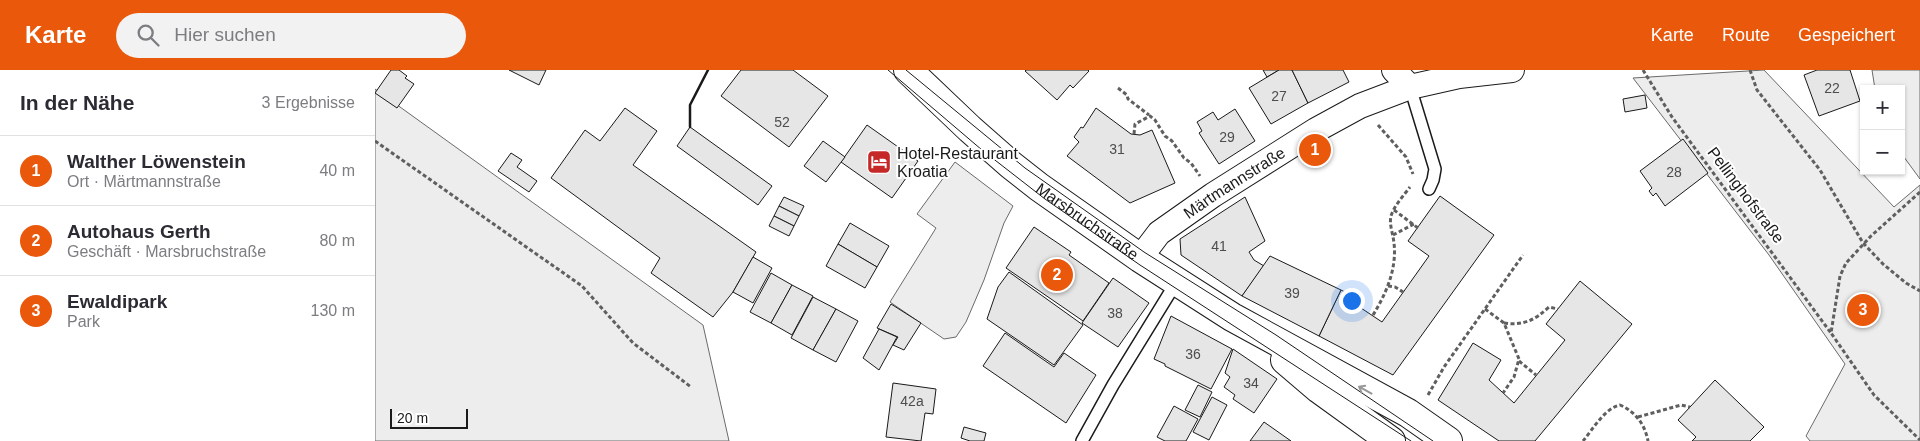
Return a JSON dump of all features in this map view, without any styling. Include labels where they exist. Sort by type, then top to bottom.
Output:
[{"type":"street","name":"Marsbruchstraße","points":[[908,70],[1011,165],[1140,258],[1232,317],[1414,418],[1448,441]]},
{"type":"street","name":"Märtmannstraße","points":[[1140,258],[1159,233],[1213,195],[1308,134],[1360,106],[1402,79],[1459,76],[1512,70]]},
{"type":"street","name":"Marsbruchstraße","points":[[1232,317],[1319,388],[1391,441]]},
{"type":"lane","points":[[1402,79],[1435,169],[1429,189]]},
{"type":"lane","points":[[1082,441],[1113,385],[1177,281]]},
{"type":"path","name":"Pellinghofstraße","points":[[1643,70],[1672,117],[1831,332],[1874,395],[1920,440]]},
{"type":"path","points":[[1750,70],[1757,90],[1820,170],[1863,243],[1906,283],[1920,291]]},
{"type":"path","points":[[1118,88],[1127,95],[1128,100],[1155,120],[1165,136],[1172,141],[1184,158],[1191,163],[1213,195]]},
{"type":"path","points":[[1360,106],[1406,157],[1411,165],[1413,182],[1394,210],[1390,221],[1393,235],[1394,260],[1385,295],[1373,315]]},
{"type":"path","points":[[1134,134],[1135,124],[1150,116]]},
{"type":"path","points":[[375,141],[582,286],[633,343],[691,388]]},
{"type":"path","points":[[1831,332],[1840,276],[1847,263],[1863,243],[1920,192]]},
{"type":"path","points":[[1394,210],[1418,228]]},
{"type":"path","points":[[1393,235],[1413,224]]},
{"type":"path","points":[[1414,418],[1444,367],[1523,255]]},
{"type":"path","points":[[1388,286],[1395,287],[1403,292]]},
{"type":"path","points":[[1504,323],[1519,324],[1529,322],[1549,307],[1558,309]]},
{"type":"path","points":[[1485,309],[1504,323],[1519,361],[1514,377],[1503,393]]},
{"type":"path","points":[[1519,361],[1536,375]]},
{"type":"path","points":[[1583,441],[1614,406],[1620,405],[1638,417],[1645,429],[1648,441]]},
{"type":"path","points":[[1638,417],[1681,405],[1690,408]]},
{"type":"shaded area","points":[[1764,70],[1860,171],[1860,175],[1864,175],[1894,207],[1920,185],[1920,441],[1810,441],[1806,436],[1845,364],[1769,255],[1633,78]]},
{"type":"shaded area","points":[[1872,70],[1920,70],[1920,179],[1905,158],[1905,85],[1874,85]]},
{"type":"shaded area","points":[[375,89],[703,325],[729,441],[375,441]]},
{"type":"shaded area","points":[[955,162],[1013,206],[1004,223],[984,280],[966,322],[956,337],[944,339],[890,302],[936,228],[917,214]]},
{"type":"building","points":[[391,70],[399,70],[407,76],[405,78],[414,84],[397,108],[375,93]]},
{"type":"building","points":[[509,70],[546,70],[539,85]]},
{"type":"building","points":[[741,70],[793,70],[828,96],[789,147],[721,96]]},
{"type":"building","points":[[1026,70],[1089,71],[1073,88],[1070,85],[1057,100]]},
{"type":"building","points":[[1263,70],[1279,70],[1267,77]]},
{"type":"building","points":[[1279,70],[1292,70],[1308,103],[1271,124],[1249,88]]},
{"type":"building","points":[[1292,70],[1343,70],[1349,82],[1308,103]]},
{"type":"building","points":[[1817,70],[1850,70],[1860,101],[1819,116],[1804,75]]},
{"type":"building","points":[[1645,95],[1647,108],[1625,112],[1623,99]]},
{"type":"building","points":[[625,108],[657,131],[633,165],[756,252],[733,292],[713,317],[651,273],[660,258],[551,178],[585,130],[600,141]]},
{"type":"building","points":[[1096,108],[1131,134],[1140,135],[1152,130],[1175,183],[1130,203],[1067,156],[1079,142],[1074,137],[1081,127],[1083,128]]},
{"type":"building","points":[[1235,109],[1255,141],[1219,164],[1199,133],[1202,131],[1197,122],[1213,112],[1218,120]]},
{"type":"building","name":"Hotel-Restaurant Kroatia","points":[[867,125],[918,161],[892,198],[841,162]]},
{"type":"building","points":[[690,127],[772,186],[758,205],[677,146]]},
{"type":"building","points":[[1683,139],[1708,173],[1665,206],[1656,193],[1653,196],[1649,191],[1652,188],[1640,171]]},
{"type":"building","points":[[823,141],[845,157],[826,182],[804,166]]},
{"type":"building","points":[[511,153],[522,160],[517,167],[537,181],[529,192],[498,171]]},
{"type":"building","points":[[1440,196],[1494,235],[1393,375],[1319,336],[1341,290],[1362,301],[1358,306],[1382,322],[1429,256],[1408,241]]},
{"type":"building","points":[[784,197],[804,206],[799,216],[779,206]]},
{"type":"building","points":[[1245,197],[1265,241],[1249,252],[1254,260],[1264,266],[1242,296],[1181,255],[1180,239]]},
{"type":"building","points":[[779,206],[799,216],[794,226],[774,216]]},
{"type":"building","points":[[774,216],[794,226],[789,236],[769,226]]},
{"type":"building","points":[[850,223],[889,246],[877,267],[838,244]]},
{"type":"building","points":[[1034,227],[1071,252],[1069,255],[1109,283],[1083,321],[1006,268]]},
{"type":"building","points":[[838,244],[877,267],[865,288],[826,266]]},
{"type":"building","points":[[1270,256],[1341,290],[1319,336],[1242,296]]},
{"type":"building","points":[[753,257],[772,268],[753,303],[733,292]]},
{"type":"building","points":[[1009,272],[1083,325],[1054,365],[987,319],[998,287]]},
{"type":"building","points":[[771,273],[792,285],[771,323],[750,312]]},
{"type":"building","points":[[1113,278],[1149,303],[1118,347],[1082,323]]},
{"type":"building","points":[[1580,281],[1632,324],[1535,441],[1499,441],[1438,400],[1473,343],[1501,360],[1489,380],[1514,403],[1565,340],[1546,324]]},
{"type":"building","points":[[792,285],[813,296],[792,335],[771,323]]},
{"type":"building","points":[[813,297],[836,309],[813,350],[791,338]]},
{"type":"building","points":[[891,304],[921,323],[904,350],[893,345],[898,337],[877,328]]},
{"type":"building","points":[[836,309],[858,321],[836,362],[813,350]]},
{"type":"building","points":[[1171,316],[1232,349],[1211,389],[1154,359]]},
{"type":"building","points":[[879,329],[897,337],[879,370],[863,358]]},
{"type":"building","points":[[1005,333],[1054,367],[1064,353],[1096,375],[1066,423],[983,366]]},
{"type":"building","points":[[1233,349],[1277,379],[1254,413],[1233,399],[1235,395],[1224,387],[1230,377],[1225,373]]},
{"type":"building","points":[[1715,380],[1764,427],[1750,441],[1692,441],[1696,437],[1678,420]]},
{"type":"building","points":[[893,383],[936,389],[933,414],[925,413],[921,441],[886,437]]},
{"type":"building","points":[[1198,385],[1212,392],[1200,417],[1185,410]]},
{"type":"building","points":[[1212,397],[1227,405],[1209,440],[1193,432]]},
{"type":"building","points":[[1174,406],[1198,419],[1186,441],[1165,441],[1157,437]]},
{"type":"building","points":[[1264,422],[1291,441],[1250,441]]},
{"type":"building","points":[[964,427],[986,433],[984,441],[970,441],[961,438]]},
{"type":"tram line","points":[[888,70],[982,150],[1045,199],[1140,265],[1411,441]]},
{"type":"tram line","points":[[906,70],[1025,168],[1144,252],[1276,335],[1433,441]]},
{"type":"wall","points":[[690,127],[690,105],[708,70]]},
{"type":"place","name":"Walther Löwenstein","points":[[1315,150]]},
{"type":"place","name":"Hotel-Restaurant Kroatia","points":[[879,162]]},
{"type":"place","name":"Autohaus Gerth","points":[[1057,275]]},
{"type":"place","name":"Ewaldipark","points":[[1863,310]]}]
